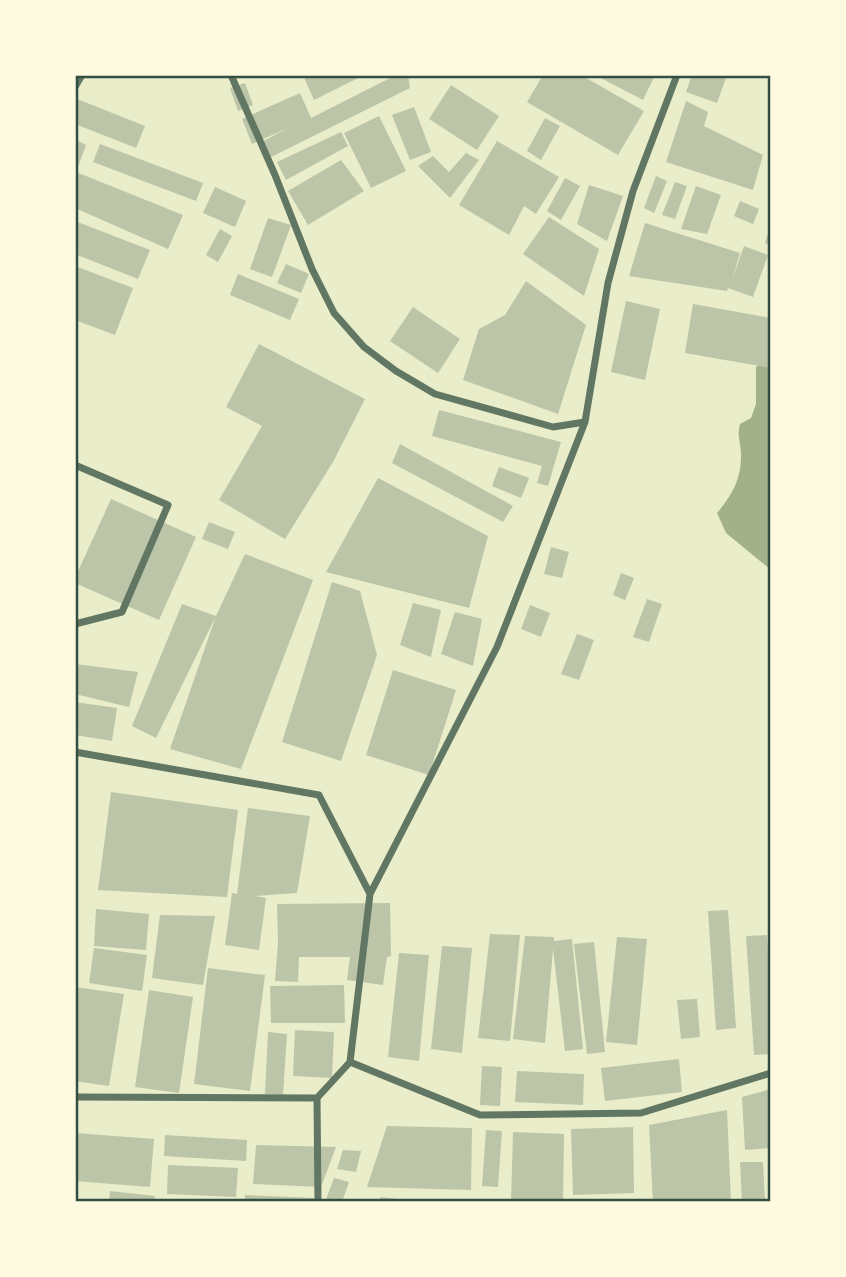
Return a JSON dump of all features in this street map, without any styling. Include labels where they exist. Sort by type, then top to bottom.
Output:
[{"type":"street","points":[[75,87],[82,75]]},
{"type":"street","points":[[231,75],[312,269],[334,313],[364,347],[396,371],[435,394],[553,427],[585,422]]},
{"type":"street","points":[[318,1202],[317,1098],[350,1062],[370,894],[497,647],[585,422],[608,283],[633,191],[677,75]]},
{"type":"street","points":[[75,465],[167,505],[122,612],[75,624]]},
{"type":"street","points":[[75,752],[319,795],[370,894]]},
{"type":"street","points":[[350,1062],[480,1115],[641,1113],[771,1073]]},
{"type":"street","points":[[75,1097],[317,1098]]},
{"type":"shaded area","points":[[771,356],[771,570],[726,533],[717,513],[728,499],[738,478],[741,461],[739,428],[740,424],[751,418],[756,404],[756,367]]},
{"type":"building","points":[[303,75],[364,75],[314,100]]},
{"type":"building","points":[[396,75],[408,75],[410,88],[267,159],[258,144],[288,128],[252,144],[242,119],[300,93],[311,118]]},
{"type":"building","points":[[543,75],[581,75],[644,111],[618,155],[527,102]]},
{"type":"building","points":[[595,75],[655,75],[643,100]]},
{"type":"building","points":[[692,75],[727,75],[717,103],[686,92]]},
{"type":"building","points":[[245,83],[253,105],[238,111],[230,88]]},
{"type":"building","points":[[451,85],[499,116],[477,150],[429,119]]},
{"type":"building","points":[[77,99],[145,126],[136,148],[75,124]]},
{"type":"building","points":[[686,101],[708,112],[704,126],[763,155],[753,190],[666,162]]},
{"type":"building","points":[[414,107],[431,152],[410,160],[392,115]]},
{"type":"building","points":[[379,116],[406,171],[371,188],[344,133]]},
{"type":"building","points":[[545,118],[560,126],[541,160],[527,151]]},
{"type":"building","points":[[341,132],[348,146],[286,180],[277,162]]},
{"type":"building","points":[[75,139],[86,145],[76,172],[183,215],[168,249],[75,208]]},
{"type":"building","points":[[497,141],[559,177],[536,214],[524,206],[509,235],[459,205]]},
{"type":"building","points":[[100,144],[203,183],[196,201],[93,162]]},
{"type":"building","points":[[466,153],[479,160],[450,198],[418,166],[433,156],[449,172]]},
{"type":"building","points":[[341,160],[364,191],[308,225],[288,191]]},
{"type":"building","points":[[656,176],[667,181],[654,213],[644,208]]},
{"type":"building","points":[[565,178],[580,186],[561,220],[547,211]]},
{"type":"building","points":[[675,182],[687,186],[675,219],[662,215]]},
{"type":"building","points":[[589,185],[623,196],[607,241],[577,224]]},
{"type":"building","points":[[696,186],[721,195],[707,234],[681,229]]},
{"type":"building","points":[[215,187],[246,201],[235,227],[203,213]]},
{"type":"building","points":[[740,201],[759,209],[753,224],[734,216]]},
{"type":"building","points":[[549,217],[599,249],[584,296],[523,254]]},
{"type":"building","points":[[268,218],[291,225],[272,277],[250,269]]},
{"type":"building","points":[[75,221],[150,250],[138,279],[75,254]]},
{"type":"building","points":[[645,223],[740,253],[732,280],[744,246],[768,255],[753,297],[728,288],[727,291],[629,276]]},
{"type":"building","points":[[771,227],[771,245],[765,243]]},
{"type":"building","points":[[220,229],[232,236],[218,262],[206,255]]},
{"type":"building","points":[[286,264],[309,274],[301,293],[277,283]]},
{"type":"building","points":[[75,266],[133,288],[115,335],[75,320]]},
{"type":"building","points":[[238,274],[299,299],[290,320],[230,295]]},
{"type":"building","points":[[526,281],[586,325],[558,414],[463,380],[479,329],[505,315]]},
{"type":"building","points":[[626,301],[660,309],[645,380],[611,372]]},
{"type":"building","points":[[693,304],[771,318],[771,368],[685,353]]},
{"type":"building","points":[[413,307],[460,339],[438,373],[390,341]]},
{"type":"building","points":[[259,344],[365,399],[333,462],[285,539],[219,500],[262,426],[226,407]]},
{"type":"building","points":[[439,410],[561,442],[548,486],[537,483],[542,466],[432,436]]},
{"type":"building","points":[[400,444],[513,506],[503,522],[392,463]]},
{"type":"building","points":[[499,467],[529,478],[521,498],[492,486]]},
{"type":"building","points":[[378,478],[488,536],[469,608],[326,572]]},
{"type":"building","points":[[111,499],[196,537],[159,620],[75,583]]},
{"type":"building","points":[[209,522],[235,532],[228,549],[202,539]]},
{"type":"building","points":[[551,547],[569,552],[562,578],[544,574]]},
{"type":"building","points":[[245,554],[313,580],[241,769],[170,749],[216,616]]},
{"type":"building","points":[[621,573],[634,578],[625,600],[613,595]]},
{"type":"building","points":[[332,582],[360,591],[377,655],[341,761],[282,742]]},
{"type":"building","points":[[647,599],[662,604],[649,642],[633,637]]},
{"type":"building","points":[[413,603],[441,610],[431,657],[400,645]]},
{"type":"building","points":[[182,604],[216,616],[156,738],[132,726]]},
{"type":"building","points":[[530,605],[550,613],[541,637],[521,629]]},
{"type":"building","points":[[455,612],[482,619],[473,666],[441,654]]},
{"type":"building","points":[[577,634],[594,640],[579,680],[561,674]]},
{"type":"building","points":[[75,664],[138,672],[129,707],[75,694]]},
{"type":"building","points":[[393,670],[456,690],[429,775],[366,755]]},
{"type":"building","points":[[75,702],[117,708],[112,741],[75,735]]},
{"type":"building","points":[[111,792],[238,810],[227,897],[98,890]]},
{"type":"building","points":[[248,808],[310,816],[297,893],[255,896],[266,898],[259,950],[225,945],[232,893],[237,894]]},
{"type":"building","points":[[390,903],[391,956],[387,957],[383,985],[347,980],[350,957],[299,957],[298,982],[275,981],[277,904]]},
{"type":"building","points":[[96,909],[149,914],[146,950],[94,946]]},
{"type":"building","points":[[728,910],[736,1028],[716,1030],[708,911]]},
{"type":"building","points":[[160,915],[215,916],[203,985],[152,978]]},
{"type":"building","points":[[490,934],[520,935],[510,1041],[478,1038]]},
{"type":"building","points":[[767,935],[771,1054],[754,1055],[746,936]]},
{"type":"building","points":[[525,936],[554,937],[554,941],[572,939],[583,1049],[565,1051],[553,949],[545,1043],[513,1039]]},
{"type":"building","points":[[617,937],[647,939],[637,1045],[606,1042]]},
{"type":"building","points":[[594,942],[605,1052],[587,1054],[574,944]]},
{"type":"building","points":[[442,946],[472,948],[462,1053],[431,1049]]},
{"type":"building","points":[[94,948],[147,955],[142,991],[89,983]]},
{"type":"building","points":[[399,953],[429,955],[419,1061],[388,1057]]},
{"type":"building","points":[[208,968],[265,975],[250,1091],[194,1084]]},
{"type":"building","points":[[344,985],[345,1023],[271,1023],[270,986]]},
{"type":"building","points":[[75,987],[124,994],[109,1086],[75,1081]]},
{"type":"building","points":[[149,990],[193,997],[179,1093],[135,1087]]},
{"type":"building","points":[[697,999],[700,1037],[681,1039],[677,1000]]},
{"type":"building","points":[[295,1030],[334,1032],[332,1078],[293,1076]]},
{"type":"building","points":[[268,1032],[287,1034],[283,1095],[265,1094]]},
{"type":"building","points":[[679,1059],[682,1092],[605,1101],[601,1068]]},
{"type":"building","points":[[482,1066],[502,1067],[500,1106],[480,1105]]},
{"type":"building","points":[[517,1071],[584,1074],[583,1105],[515,1102]]},
{"type":"building","points":[[771,1089],[771,1148],[745,1150],[742,1097]]},
{"type":"building","points":[[727,1110],[731,1202],[653,1202],[649,1125]]},
{"type":"building","points":[[387,1126],[472,1128],[471,1190],[367,1187]]},
{"type":"building","points":[[633,1127],[634,1193],[573,1195],[571,1129]]},
{"type":"building","points":[[486,1130],[502,1131],[498,1187],[482,1186]]},
{"type":"building","points":[[513,1132],[564,1134],[563,1202],[511,1202]]},
{"type":"building","points":[[75,1133],[154,1139],[150,1187],[75,1181]]},
{"type":"building","points":[[165,1135],[247,1140],[246,1161],[164,1156]]},
{"type":"building","points":[[256,1145],[336,1147],[321,1187],[253,1184]]},
{"type":"building","points":[[343,1150],[361,1151],[356,1172],[337,1169]]},
{"type":"building","points":[[740,1162],[763,1162],[765,1202],[742,1202]]},
{"type":"building","points":[[168,1165],[238,1168],[236,1197],[167,1194]]},
{"type":"building","points":[[334,1178],[349,1182],[342,1202],[325,1202]]},
{"type":"building","points":[[110,1191],[155,1196],[154,1202],[109,1202]]},
{"type":"building","points":[[245,1195],[316,1198],[316,1202],[245,1202]]},
{"type":"building","points":[[380,1197],[407,1200],[407,1202],[380,1202]]}]
